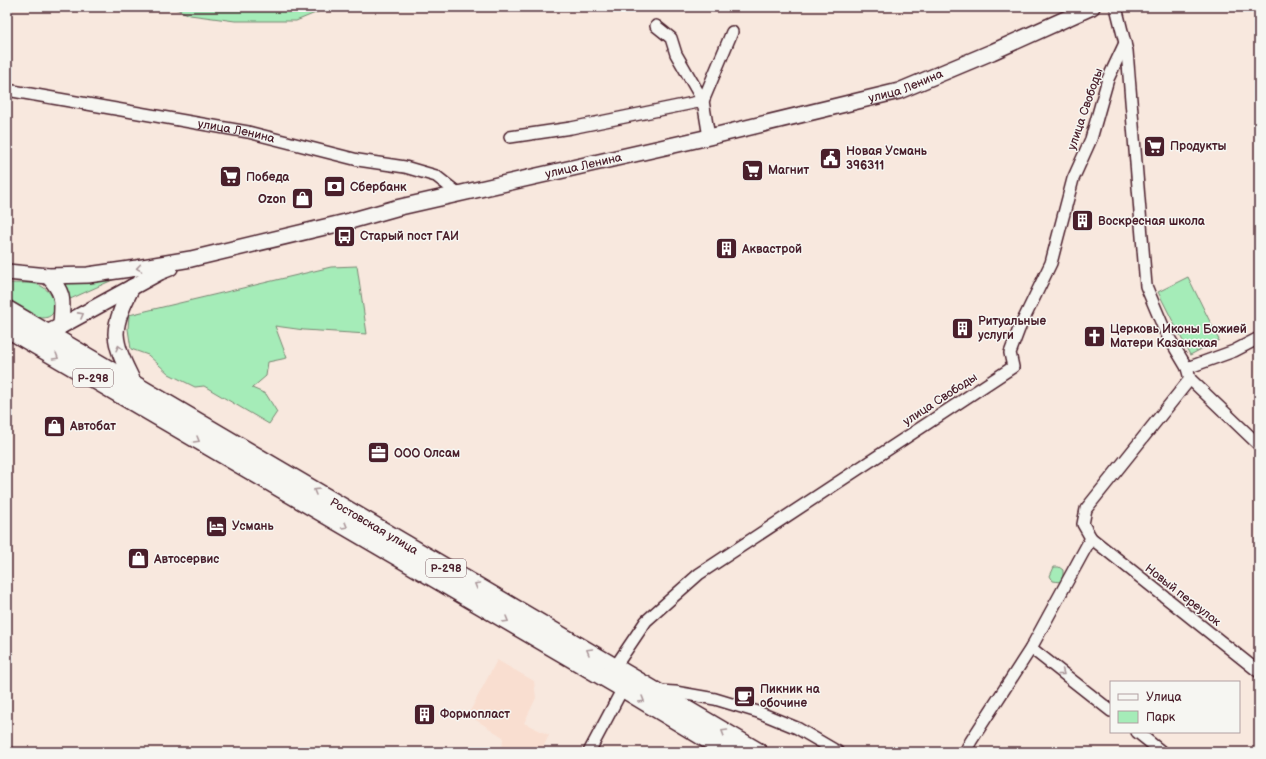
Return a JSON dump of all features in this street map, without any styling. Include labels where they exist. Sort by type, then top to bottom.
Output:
[{"type":"highway","name":"Р-298","points":[[7,310],[54,330],[134,384]]},
{"type":"highway","name":"Р-298","points":[[7,328],[22,337]]},
{"type":"highway","name":"Ростовская улица","points":[[22,337],[623,688],[729,752]]},
{"type":"highway","name":"Ростовская улица","points":[[134,384],[758,752]]},
{"type":"main road","name":"улица Ленина","points":[[191,259],[350,221],[396,208],[709,138],[899,91],[992,52],[1092,7]]},
{"type":"main road","points":[[7,272],[48,276],[88,275],[191,259]]},
{"type":"main road","points":[[22,337],[54,330],[160,272],[191,259]]},
{"type":"main road","points":[[48,276],[58,287],[62,297],[54,330]]},
{"type":"main road","points":[[132,287],[121,310],[116,334],[119,352],[134,384]]},
{"type":"street","points":[[1116,7],[1128,59],[1146,286],[1165,330],[1187,368],[1190,380],[1259,445]]},
{"type":"street","points":[[656,26],[671,38],[676,54],[703,101],[709,138]]},
{"type":"street","points":[[703,101],[732,32]]},
{"type":"street","name":"улица Свободы","points":[[615,667],[646,621],[699,574],[1013,367],[1010,353],[1012,347],[1019,329],[1051,263],[1073,179],[1091,138],[1108,79],[1125,43]]},
{"type":"street","name":"улица Ленина","points":[[7,90],[248,132],[358,160],[405,167],[436,176],[459,194]]},
{"type":"street","points":[[510,137],[571,128],[703,101]]},
{"type":"street","points":[[1187,368],[1234,352],[1259,338]]},
{"type":"street","points":[[965,752],[1031,648],[1090,538],[1084,524],[1086,509],[1190,380]]},
{"type":"street","name":"Новый переулок","points":[[1090,538],[1259,672]]},
{"type":"street","points":[[1031,648],[1110,711]]},
{"type":"street","points":[[589,752],[623,688]]},
{"type":"street","name":"Ростовская улица","points":[[656,691],[675,692],[715,699],[758,712],[797,728],[838,752]]},
{"type":"street","points":[[1138,733],[1162,752]]},
{"type":"shaded area","points":[[497,660],[534,681],[536,698],[524,723],[549,735],[541,752],[502,752],[503,737],[468,715]]},
{"type":"green space","points":[[172,7],[330,7],[296,21],[235,21],[190,15]]},
{"type":"green space","points":[[357,266],[367,334],[304,330],[275,326],[287,358],[268,362],[266,376],[252,388],[266,394],[277,412],[269,424],[204,386],[195,387],[169,374],[148,355],[131,349],[128,329],[129,315],[331,267]]},
{"type":"green space","points":[[1188,277],[1219,340],[1190,355],[1158,292]]},
{"type":"green space","points":[[117,278],[68,300],[67,290],[62,283]]},
{"type":"green space","points":[[7,283],[37,284],[41,286],[51,295],[53,300],[54,310],[52,315],[41,318],[7,298]]},
{"type":"green space","points":[[1054,567],[1059,567],[1063,570],[1063,577],[1060,582],[1053,581],[1050,576]]},
{"type":"place","name":"Продукты","points":[[1155,146]]},
{"type":"place","name":"Новая Усмань 396311","points":[[831,158]]},
{"type":"place","name":"Магнит","points":[[752,170]]},
{"type":"place","name":"Победа","points":[[231,177]]},
{"type":"place","name":"Сбербанк","points":[[335,187]]},
{"type":"place","name":"Ozon","points":[[302,199]]},
{"type":"place","name":"Воскресная школа","points":[[1082,221]]},
{"type":"place","name":"Старый пост ГАИ","points":[[344,236]]},
{"type":"place","name":"Аквастрой","points":[[727,249]]},
{"type":"place","name":"Ритуальные услуги","points":[[963,328]]},
{"type":"place","name":"Церковь Иконы Божией Матери Казанская","points":[[1094,336]]},
{"type":"place","name":"Автобат","points":[[54,426]]},
{"type":"place","name":"ООО Олсам","points":[[378,453]]},
{"type":"place","name":"Усмань","points":[[216,526]]},
{"type":"place","name":"Автосервис","points":[[138,559]]},
{"type":"place","name":"Пикник на обочине","points":[[745,696]]},
{"type":"place","name":"Формопласт","points":[[425,714]]}]
